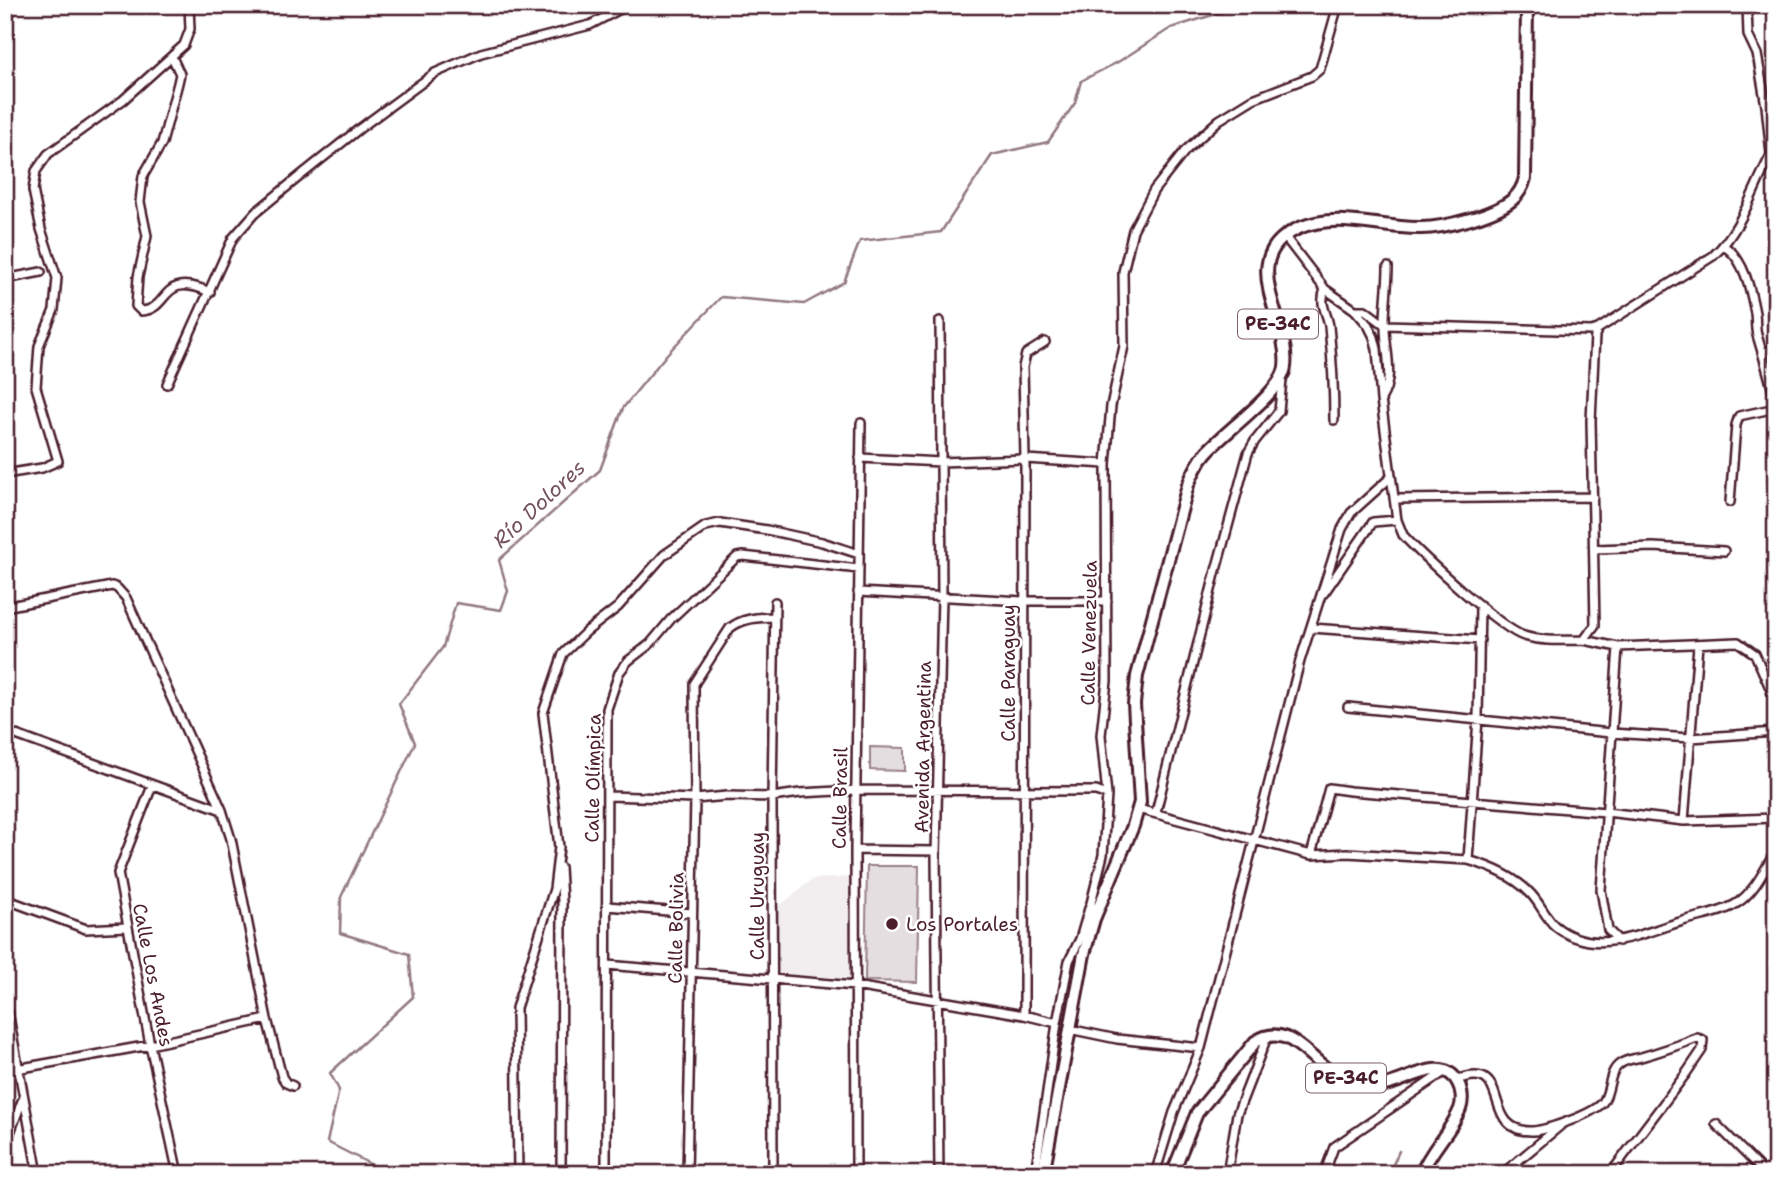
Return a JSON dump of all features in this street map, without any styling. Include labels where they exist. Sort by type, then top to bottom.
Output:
[{"type":"main road","points":[[1285,237],[1311,224],[1336,220],[1409,228],[1442,226],[1491,211],[1514,198],[1524,183],[1526,170],[1527,5]]},
{"type":"main road","name":"PE-34C","points":[[1282,377],[1285,358],[1266,270],[1272,251],[1285,237]]},
{"type":"main road","points":[[1043,1174],[1084,954],[1094,919],[1138,809],[1140,794],[1135,684],[1188,485],[1208,451],[1272,391],[1282,377]]},
{"type":"main road","points":[[1172,1174],[1197,1113],[1247,1050],[1255,1042],[1268,1036]]},
{"type":"main road","name":"PE-34C","points":[[1268,1036],[1286,1037],[1332,1072],[1369,1084],[1389,1084],[1427,1070],[1444,1072]]},
{"type":"main road","points":[[1421,1174],[1428,1158],[1460,1110],[1462,1094],[1457,1080],[1444,1072]]},
{"type":"street","points":[[5,474],[42,468],[58,461],[36,387],[38,346],[53,310],[57,295],[57,278],[41,229],[33,190],[36,171],[48,154],[123,100],[184,45],[190,29],[190,5]]},
{"type":"street","points":[[167,384],[233,238],[255,213],[359,129],[435,73],[481,53],[590,25],[628,5]]},
{"type":"street","name":"Calle Venezuela","points":[[1094,919],[1091,903],[1103,855],[1107,795],[1101,735],[1107,681],[1106,464],[1111,406],[1124,346],[1123,272],[1133,230],[1154,190],[1185,151],[1219,120],[1253,99],[1312,76],[1320,69],[1338,5]]},
{"type":"street","points":[[1747,5],[1748,35],[1757,54],[1771,155]]},
{"type":"street","points":[[172,57],[180,74],[178,83],[162,143],[143,176],[140,202],[147,236],[138,277],[136,306],[141,311],[151,309],[178,285],[197,286],[210,292]]},
{"type":"street","points":[[1355,310],[1365,310],[1385,325],[1591,331],[1598,329],[1713,256],[1723,246],[1752,200],[1776,146]]},
{"type":"street","points":[[1285,237],[1325,289],[1355,310],[1374,337],[1397,520],[1403,535],[1413,546],[1516,633],[1526,637],[1584,640],[1618,647],[1738,642],[1755,654],[1776,701]]},
{"type":"street","points":[[1723,246],[1731,250],[1742,268],[1756,316],[1756,332],[1764,352],[1776,406],[1739,416],[1730,502]]},
{"type":"street","points":[[1381,400],[1387,390],[1388,372],[1385,325],[1388,267]]},
{"type":"street","points":[[5,279],[41,272]]},
{"type":"street","points":[[1325,289],[1322,304],[1328,322],[1334,420]]},
{"type":"street","name":"Avenida Argentina","points":[[939,1174],[936,851],[942,596],[940,321]]},
{"type":"street","points":[[1584,640],[1595,625],[1591,421],[1593,344],[1598,329]]},
{"type":"street","name":"Calle Paraguay","points":[[1024,1015],[1024,359],[1026,354],[1045,342]]},
{"type":"street","points":[[1764,352],[1776,348]]},
{"type":"street","points":[[1156,812],[1248,453],[1279,411],[1282,377]]},
{"type":"street","name":"Calle Brasil","points":[[856,1174],[855,849],[861,423]]},
{"type":"street","points":[[860,458],[942,462],[1025,459],[1106,464]]},
{"type":"street","points":[[1155,1174],[1174,1112],[1201,1048],[1292,691],[1342,529],[1351,513],[1391,477]]},
{"type":"street","points":[[1394,499],[1593,497]]},
{"type":"street","points":[[1318,602],[1373,522],[1397,520]]},
{"type":"street","points":[[561,1174],[562,902],[559,847],[543,713],[563,653],[618,607],[664,555],[706,526],[720,523],[767,530],[822,542],[859,554]]},
{"type":"street","points":[[1595,549],[1654,547],[1724,551]]},
{"type":"street","name":"Calle Olímpica","points":[[606,1174],[607,709],[619,673],[628,661],[650,644],[671,619],[731,562],[743,556],[859,569]]},
{"type":"street","points":[[5,607],[112,586],[125,598],[222,810],[231,839],[267,1019],[282,1077],[286,1083],[293,1086]]},
{"type":"street","points":[[858,592],[1023,601],[1107,601]]},
{"type":"street","name":"Calle Uruguay","points":[[772,1174],[775,601]]},
{"type":"street","points":[[1468,860],[1478,719],[1480,605]]},
{"type":"street","name":"Calle Bolivia","points":[[687,1174],[695,799],[694,684],[730,628],[738,621],[775,617]]},
{"type":"street","points":[[1312,628],[1480,640]]},
{"type":"street","points":[[1684,821],[1698,645]]},
{"type":"street","points":[[1618,647],[1601,890],[1608,929],[1619,941]]},
{"type":"street","points":[[1348,707],[1611,733],[1691,738],[1776,732]]},
{"type":"street","points":[[5,731],[222,810]]},
{"type":"street","name":"Calle Los Andes","points":[[152,786],[118,873],[150,1045],[178,1174]]},
{"type":"street","points":[[1311,855],[1329,788],[1684,821],[1776,818]]},
{"type":"street","points":[[608,796],[695,799],[727,796],[772,797],[856,790],[1024,789],[1096,791],[1107,795]]},
{"type":"street","points":[[1138,809],[1311,855],[1348,853],[1468,860],[1495,870],[1530,892],[1555,926],[1594,942],[1619,941],[1734,905],[1748,894],[1776,850]]},
{"type":"street","points":[[517,1174],[516,1008],[554,889],[559,847]]},
{"type":"street","points":[[855,849],[936,851]]},
{"type":"street","points":[[5,899],[86,929],[127,927]]},
{"type":"street","points":[[1035,1174],[1069,961],[1080,939],[1091,903]]},
{"type":"street","points":[[607,906],[692,913]]},
{"type":"street","points":[[607,965],[855,986],[1057,1023]]},
{"type":"street","points":[[5,995],[38,1174]]},
{"type":"street","points":[[5,1071],[150,1045],[267,1019]]},
{"type":"street","points":[[1069,1029],[1117,1039],[1201,1048]]},
{"type":"street","points":[[1238,1174],[1228,1170],[1237,1114],[1268,1036]]},
{"type":"street","points":[[1457,1080],[1474,1075],[1485,1079],[1496,1090],[1499,1113],[1509,1124],[1522,1130],[1535,1131],[1563,1123],[1603,1102],[1616,1067],[1624,1061],[1697,1038],[1703,1040],[1702,1050],[1685,1075],[1610,1174]]},
{"type":"street","points":[[1324,1174],[1334,1147],[1444,1072]]},
{"type":"street","points":[[5,1146],[23,1099]]},
{"type":"street","points":[[1502,1174],[1563,1123]]},
{"type":"street","points":[[1716,1124],[1766,1174]]},
{"type":"shaded area","points":[[870,747],[905,748],[905,771],[870,770]]},
{"type":"shaded area","name":"Los Portales","points":[[867,866],[919,866],[917,982],[865,981]]},
{"type":"shaded area","points":[[849,877],[849,981],[778,974],[778,907],[813,879]]},
{"type":"waterway","name":"Río Dolores","points":[[383,1174],[382,1170],[327,1142],[339,1090],[330,1073],[413,997],[409,954],[340,933],[341,897],[415,743],[399,704],[443,647],[456,603],[501,610],[508,591],[499,560],[600,470],[623,408],[667,354],[721,297],[804,304],[844,282],[860,241],[941,232],[992,155],[1048,142],[1075,103],[1081,81],[1118,62],[1171,28],[1245,5]]},
{"type":"waterway","points":[[1383,1174],[1392,1167],[1399,1151]]},
{"type":"place","name":"Los Portales","points":[[892,924]]}]
